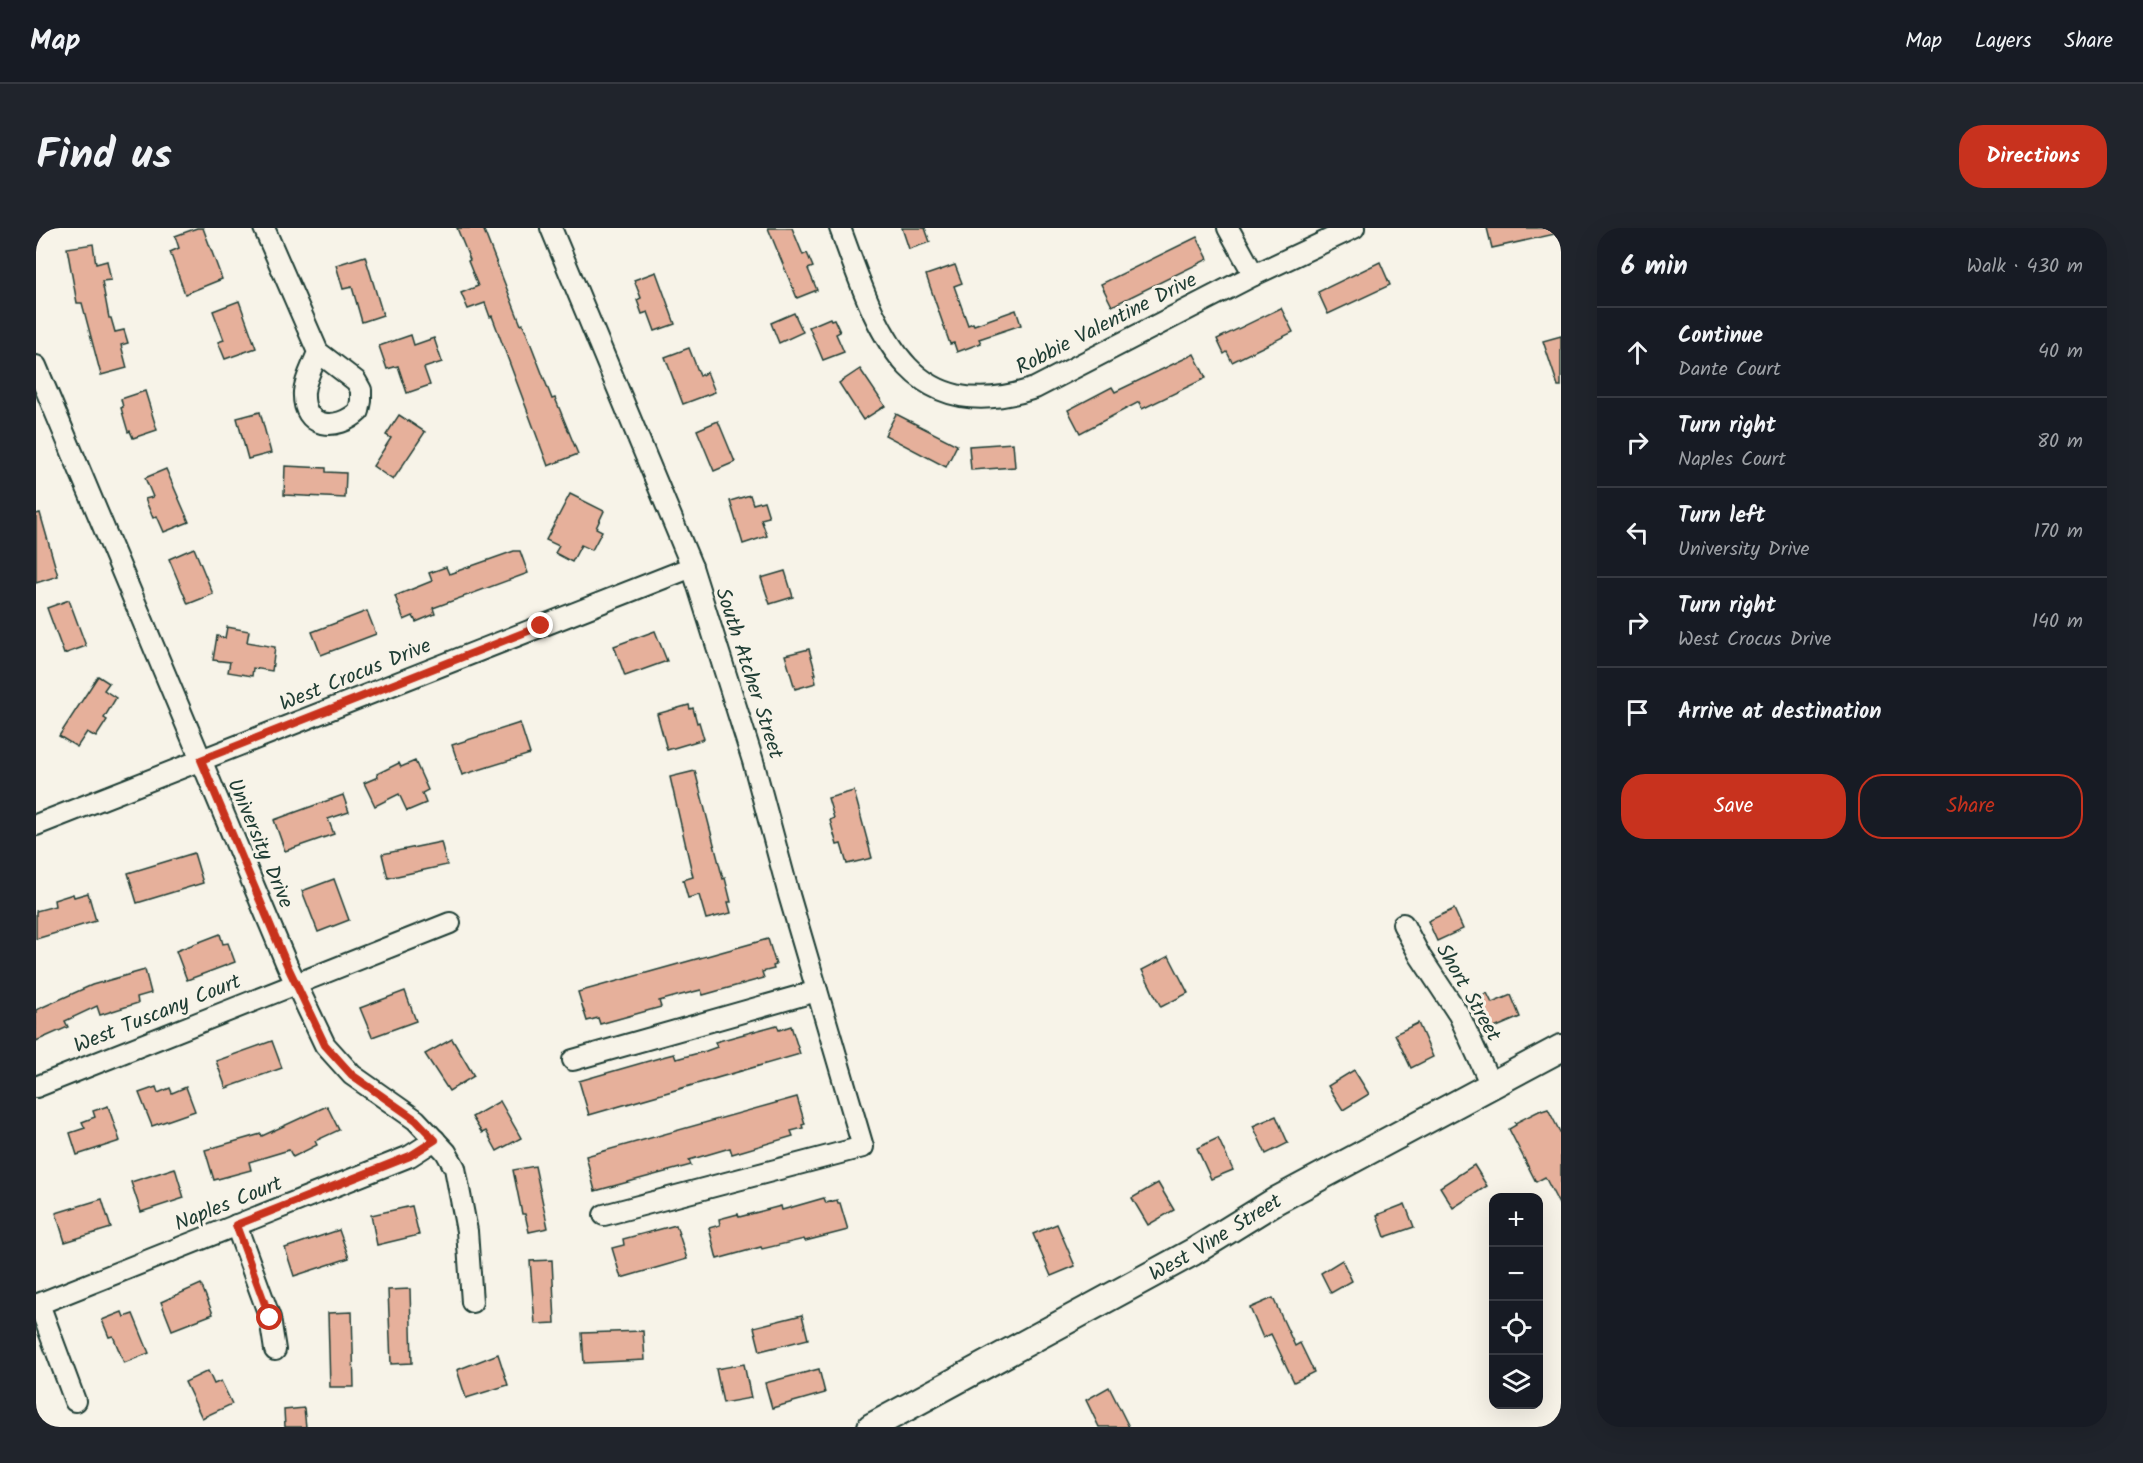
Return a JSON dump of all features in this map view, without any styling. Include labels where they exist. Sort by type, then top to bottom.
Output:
[{"type":"main road","name":"West Vine Street","points":[[871,1427],[1193,1252],[1277,1200],[1561,1048]]},
{"type":"street","points":[[264,228],[318,352]]},
{"type":"street","name":"South Atcher Street","points":[[551,228],[692,567],[753,761],[789,896],[863,1147],[604,1215]]},
{"type":"street","name":"Robbie Valentine Drive","points":[[840,228],[855,269],[887,341],[907,366],[934,387],[971,399],[992,399],[1035,388],[1254,275],[1354,228]]},
{"type":"street","points":[[1228,228],[1254,275]]},
{"type":"street","name":"University Drive","points":[[36,366],[296,984],[325,1045],[352,1075],[416,1120],[435,1140],[455,1168],[467,1231],[472,1302]]},
{"type":"street","name":"West Crocus Drive","points":[[36,825],[692,567]]},
{"type":"street","name":"West Tuscany Court","points":[[36,1087],[450,923]]},
{"type":"street","name":"Short Street","points":[[1403,924],[1420,956],[1459,1015],[1491,1085]]},
{"type":"street","points":[[573,1060],[817,991]]},
{"type":"street","name":"Naples Court","points":[[37,1305],[410,1156],[435,1140]]},
{"type":"street","points":[[236,1225],[270,1318],[275,1350]]},
{"type":"street","points":[[37,1305],[75,1401]]},
{"type":"building","points":[[203,228],[222,279],[185,294],[170,252],[179,248],[175,236]]},
{"type":"building","points":[[457,228],[483,228],[552,399],[555,398],[578,454],[548,466],[492,316],[490,317],[485,303],[468,309],[461,293],[478,286]]},
{"type":"building","points":[[768,228],[792,228],[803,255],[807,253],[813,267],[808,269],[817,290],[797,298]]},
{"type":"building","points":[[902,228],[925,228],[930,242],[909,249]]},
{"type":"building","points":[[1487,228],[1555,228],[1555,234],[1492,248]]},
{"type":"building","points":[[1197,237],[1208,259],[1112,306],[1101,284]]},
{"type":"building","points":[[93,244],[96,264],[107,261],[111,280],[102,281],[109,318],[111,318],[115,332],[124,330],[128,343],[121,345],[127,368],[101,375],[82,303],[77,303],[67,248]]},
{"type":"building","points":[[365,256],[383,315],[362,322],[352,287],[343,289],[336,265]]},
{"type":"building","points":[[1380,262],[1390,285],[1328,314],[1318,292]]},
{"type":"building","points":[[955,265],[962,283],[954,286],[968,325],[1016,310],[1021,325],[979,339],[981,343],[957,352],[954,343],[950,344],[926,275]]},
{"type":"building","points":[[656,272],[675,324],[655,331],[648,312],[642,314],[637,300],[641,298],[634,280]]},
{"type":"building","points":[[239,301],[256,348],[225,359],[218,342],[224,340],[213,311]]},
{"type":"building","points":[[1281,308],[1293,332],[1232,362],[1227,352],[1224,354],[1217,339]]},
{"type":"building","points":[[794,313],[803,332],[779,343],[771,323]]},
{"type":"building","points":[[830,318],[834,319],[840,332],[836,334],[844,352],[823,360],[809,327]]},
{"type":"building","points":[[411,335],[414,345],[434,338],[442,362],[424,368],[430,385],[407,393],[398,366],[387,369],[379,346]]},
{"type":"building","points":[[1561,336],[1561,386],[1558,386],[1543,341]]},
{"type":"building","points":[[689,348],[700,376],[707,372],[715,392],[683,404],[665,357]]},
{"type":"building","points":[[1194,354],[1206,378],[1142,409],[1139,402],[1080,433],[1068,410],[1112,387],[1115,392]]},
{"type":"building","points":[[860,369],[885,406],[863,420],[839,383]]},
{"type":"building","points":[[145,391],[157,430],[133,438],[130,431],[128,432],[121,408],[123,407],[121,399]]},
{"type":"building","points":[[260,412],[271,453],[248,459],[237,418]]},
{"type":"building","points":[[896,414],[957,445],[946,467],[885,435]]},
{"type":"building","points":[[399,415],[425,432],[393,480],[373,466],[391,438],[386,435]]},
{"type":"building","points":[[718,421],[735,462],[714,471],[697,430]]},
{"type":"building","points":[[1013,443],[1015,467],[971,470],[969,446]]},
{"type":"building","points":[[285,466],[326,468],[326,472],[346,473],[345,498],[284,495]]},
{"type":"building","points":[[166,469],[189,522],[164,532],[157,516],[153,518],[145,499],[153,497],[145,478]]},
{"type":"building","points":[[570,494],[604,511],[596,528],[602,531],[592,550],[581,545],[572,562],[555,553],[559,546],[546,540]]},
{"type":"building","points":[[750,495],[753,504],[764,501],[769,517],[761,519],[767,536],[743,544],[730,501]]},
{"type":"building","points":[[40,513],[58,576],[36,583],[36,514]]},
{"type":"building","points":[[194,548],[213,594],[188,604],[169,559]]},
{"type":"building","points":[[514,551],[520,551],[528,573],[433,608],[435,614],[416,622],[413,616],[404,620],[395,596],[432,581],[429,573],[446,567],[449,574]]},
{"type":"building","points":[[785,571],[793,597],[770,604],[761,578]]},
{"type":"building","points":[[69,600],[86,646],[64,654],[47,608]]},
{"type":"building","points":[[367,611],[376,634],[321,655],[312,632]]},
{"type":"building","points":[[227,627],[249,631],[247,642],[275,647],[272,671],[253,668],[252,676],[228,672],[230,662],[213,660],[217,636],[225,638]]},
{"type":"building","points":[[655,631],[667,661],[625,676],[614,646]]},
{"type":"building","points":[[809,649],[816,674],[814,674],[816,683],[795,689],[785,655]]},
{"type":"building","points":[[98,676],[109,683],[104,690],[116,698],[104,718],[107,720],[96,737],[87,732],[77,747],[59,736]]},
{"type":"building","points":[[689,705],[690,709],[693,708],[704,739],[667,750],[657,714]]},
{"type":"building","points":[[520,723],[530,754],[462,775],[452,745]]},
{"type":"building","points":[[415,761],[428,790],[422,793],[426,803],[407,811],[399,794],[375,806],[364,783],[399,763],[401,767]]},
{"type":"building","points":[[695,771],[731,902],[728,902],[731,913],[706,919],[699,895],[688,898],[683,880],[693,877],[670,777]]},
{"type":"building","points":[[854,791],[872,858],[847,864],[841,844],[837,845],[830,820],[834,818],[828,798]]},
{"type":"building","points":[[343,795],[349,812],[328,819],[334,834],[285,851],[274,820]]},
{"type":"building","points":[[441,842],[447,865],[388,878],[382,854]]},
{"type":"building","points":[[194,853],[203,883],[137,903],[128,873]]},
{"type":"building","points":[[334,879],[349,920],[318,932],[302,891]]},
{"type":"building","points":[[88,893],[96,921],[36,939],[36,911],[55,906],[54,900],[73,894],[74,897]]},
{"type":"building","points":[[1454,909],[1463,929],[1437,941],[1428,921]]},
{"type":"building","points":[[220,934],[223,944],[228,943],[235,962],[187,980],[176,951]]},
{"type":"building","points":[[768,939],[776,965],[773,966],[774,969],[762,972],[764,978],[703,995],[701,990],[659,1001],[661,1007],[600,1024],[598,1018],[587,1021],[578,992]]},
{"type":"building","points":[[1169,956],[1188,993],[1161,1007],[1142,970]]},
{"type":"building","points":[[145,970],[151,993],[137,997],[138,1003],[100,1015],[97,1006],[65,1021],[68,1027],[36,1041],[36,1010],[92,985]]},
{"type":"building","points":[[405,991],[416,1021],[372,1037],[360,1008]]},
{"type":"building","points":[[1487,993],[1492,1003],[1511,995],[1520,1017],[1485,1032],[1472,1000]]},
{"type":"building","points":[[1418,1023],[1433,1057],[1411,1068],[1395,1034]]},
{"type":"building","points":[[777,1025],[779,1030],[791,1026],[800,1054],[589,1115],[579,1081],[674,1054],[676,1059],[706,1051],[717,1047],[715,1042]]},
{"type":"building","points":[[452,1039],[474,1076],[449,1091],[425,1054]]},
{"type":"building","points":[[272,1041],[282,1068],[226,1088],[216,1061]]},
{"type":"building","points":[[1354,1070],[1369,1094],[1343,1110],[1328,1086]]},
{"type":"building","points":[[156,1087],[158,1093],[170,1088],[172,1093],[186,1087],[195,1111],[152,1126],[139,1093]]},
{"type":"building","points":[[797,1097],[805,1124],[802,1125],[803,1128],[791,1131],[793,1136],[732,1154],[730,1148],[689,1160],[691,1165],[595,1191],[586,1156]]},
{"type":"building","points":[[500,1101],[521,1138],[497,1151],[486,1131],[482,1133],[472,1117]]},
{"type":"building","points":[[108,1106],[120,1141],[77,1155],[70,1133],[85,1128],[82,1122],[95,1117],[93,1111]]},
{"type":"building","points":[[327,1106],[339,1130],[315,1141],[317,1145],[293,1157],[289,1150],[249,1162],[251,1170],[214,1180],[205,1150],[261,1134],[262,1136]]},
{"type":"building","points":[[1548,1109],[1561,1134],[1561,1208],[1545,1177],[1536,1182],[1509,1129],[1516,1125],[1515,1123],[1541,1110]]},
{"type":"building","points":[[1276,1116],[1288,1143],[1266,1154],[1253,1126]]},
{"type":"building","points":[[1218,1138],[1233,1170],[1211,1179],[1197,1148]]},
{"type":"building","points":[[1474,1165],[1487,1186],[1453,1208],[1440,1187]]},
{"type":"building","points":[[535,1166],[548,1228],[529,1232],[525,1214],[522,1214],[513,1170]]},
{"type":"building","points":[[175,1168],[184,1198],[141,1212],[131,1182]]},
{"type":"building","points":[[1158,1183],[1174,1210],[1148,1225],[1132,1198]]},
{"type":"building","points":[[824,1198],[826,1203],[837,1200],[840,1203],[848,1230],[805,1241],[804,1239],[762,1249],[761,1247],[717,1259],[709,1228],[720,1225],[719,1219],[738,1214],[739,1217],[781,1206],[782,1210]]},
{"type":"building","points":[[102,1199],[111,1228],[65,1242],[56,1213]]},
{"type":"building","points":[[1405,1204],[1414,1227],[1385,1237],[1377,1215]]},
{"type":"building","points":[[412,1206],[419,1235],[377,1245],[371,1215]]},
{"type":"building","points":[[1057,1224],[1075,1266],[1051,1276],[1033,1234]]},
{"type":"building","points":[[676,1225],[687,1259],[621,1278],[612,1248],[624,1245],[623,1239]]},
{"type":"building","points":[[339,1230],[349,1258],[294,1276],[285,1248]]},
{"type":"building","points":[[552,1260],[555,1323],[535,1324],[530,1261]]},
{"type":"building","points":[[1342,1260],[1352,1281],[1331,1293],[1321,1273]]},
{"type":"building","points":[[201,1284],[213,1314],[172,1330],[161,1302]]},
{"type":"building","points":[[410,1289],[412,1363],[391,1364],[388,1290]]},
{"type":"building","points":[[1273,1298],[1295,1346],[1300,1343],[1314,1372],[1294,1382],[1271,1334],[1263,1338],[1250,1308]]},
{"type":"building","points":[[122,1312],[124,1317],[133,1314],[149,1353],[124,1363],[113,1336],[109,1337],[102,1320]]},
{"type":"building","points":[[352,1312],[354,1387],[330,1387],[328,1313]]},
{"type":"building","points":[[802,1315],[808,1339],[760,1351],[754,1327]]},
{"type":"building","points":[[643,1331],[645,1360],[584,1363],[582,1333]]},
{"type":"building","points":[[498,1354],[508,1385],[466,1398],[457,1370]]},
{"type":"building","points":[[744,1364],[751,1398],[723,1403],[716,1369]]},
{"type":"building","points":[[819,1369],[825,1393],[772,1408],[765,1383]]},
{"type":"building","points":[[208,1371],[214,1384],[221,1381],[232,1404],[202,1418],[185,1382]]},
{"type":"building","points":[[1109,1387],[1129,1427],[1099,1427],[1086,1400]]},
{"type":"building","points":[[304,1408],[306,1427],[285,1427],[284,1410]]},
{"type":"route","points":[[270,1318],[236,1225],[410,1156],[435,1140],[416,1120],[352,1075],[325,1045],[287,965],[201,760],[541,626]]}]
